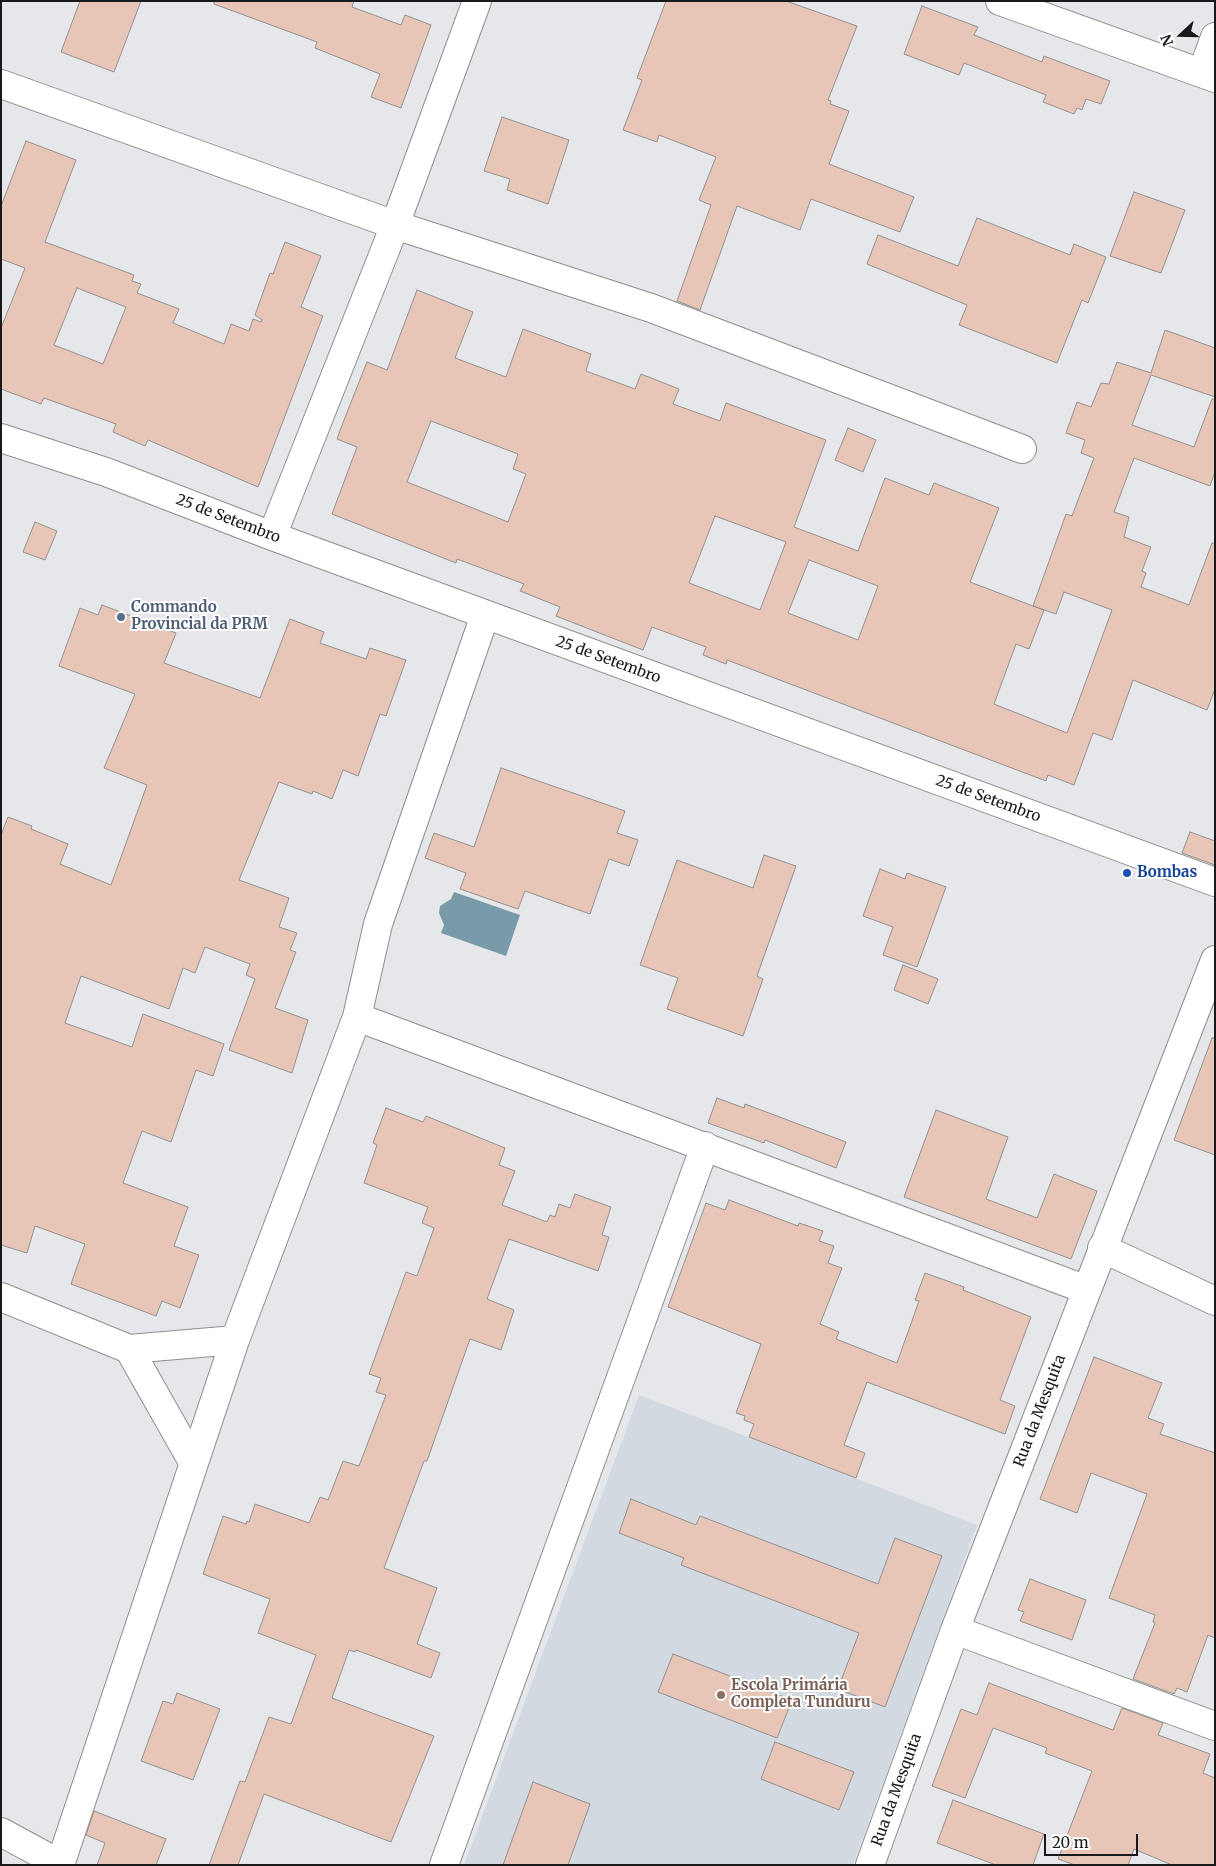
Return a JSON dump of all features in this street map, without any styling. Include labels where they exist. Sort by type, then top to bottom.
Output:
[{"type":"street","points":[[272,536],[395,225],[477,1]]},
{"type":"street","points":[[1000,1],[1208,76],[1215,37]]},
{"type":"street","points":[[1,84],[395,225],[651,308],[1022,449]]},
{"type":"street","name":"25 de Setembro","points":[[1,438],[106,472],[485,615],[1215,882]]},
{"type":"street","points":[[1,1832],[60,1864],[235,1340],[357,1017],[378,924],[485,615]]},
{"type":"street","name":"Rua da Mesquita","points":[[870,1865],[955,1630],[1215,960]]},
{"type":"street","points":[[357,1017],[1087,1290]]},
{"type":"street","points":[[444,1865],[706,1146]]},
{"type":"street","points":[[1102,1248],[1215,1300]]},
{"type":"street","points":[[1,1297],[129,1349],[235,1340]]},
{"type":"street","points":[[129,1349],[193,1462]]},
{"type":"street","points":[[955,1630],[1215,1726]]},
{"type":"shaded area","name":"Escola Primária Completa Tunduru","points":[[639,1395],[977,1525],[853,1865],[464,1865]]},
{"type":"water","points":[[454,892],[520,915],[506,956],[441,933],[444,925],[439,913],[440,906],[451,899]]},
{"type":"building","points":[[80,1],[141,1],[114,72],[61,52]]},
{"type":"building","points":[[214,1],[354,1],[352,7],[401,25],[405,15],[431,25],[401,108],[371,97],[380,74],[315,48],[317,42],[214,4]]},
{"type":"building","points":[[666,1],[786,1],[857,26],[828,100],[831,101],[830,104],[849,111],[829,164],[914,197],[900,232],[811,199],[800,230],[737,206],[700,310],[677,301],[711,205],[699,200],[716,157],[659,135],[657,142],[623,130],[642,80],[637,78]]},
{"type":"building","points":[[922,6],[978,27],[974,35],[1042,62],[1044,56],[1110,81],[1101,104],[1086,99],[1082,110],[1077,108],[1074,114],[1043,102],[1046,95],[964,63],[959,75],[904,54]]},
{"type":"building","points":[[502,117],[569,140],[548,204],[507,190],[510,179],[484,171]]},
{"type":"building","points":[[26,141],[76,160],[45,242],[134,275],[132,281],[141,284],[137,293],[179,309],[173,323],[224,344],[231,324],[249,331],[253,319],[261,322],[262,320],[255,315],[270,273],[273,274],[285,242],[321,256],[301,307],[323,316],[258,487],[148,440],[145,446],[113,432],[116,424],[44,398],[41,404],[1,389],[1,328],[25,268],[1,259],[1,206]],"holes":[[[77,288],[126,307],[103,364],[54,345]]]},
{"type":"building","points":[[1134,192],[1185,210],[1161,273],[1110,256]]},
{"type":"building","points":[[977,218],[1070,255],[1074,244],[1106,257],[1088,303],[1082,300],[1057,363],[959,325],[967,305],[867,264],[878,235],[958,266]]},
{"type":"building","points":[[417,290],[473,312],[455,358],[506,377],[523,329],[591,354],[586,371],[635,389],[641,374],[679,389],[673,404],[720,421],[726,403],[826,440],[794,527],[858,551],[885,478],[929,495],[934,483],[999,508],[970,582],[1033,606],[1066,514],[1072,516],[1094,458],[1081,453],[1085,440],[1066,433],[1077,402],[1091,407],[1101,383],[1109,384],[1117,362],[1151,373],[1165,330],[1215,348],[1215,397],[1151,375],[1132,425],[1194,447],[1212,399],[1215,399],[1215,472],[1210,486],[1134,458],[1114,512],[1129,517],[1124,537],[1151,547],[1142,571],[1146,573],[1141,587],[1189,605],[1212,543],[1215,543],[1215,689],[1207,710],[1133,680],[1112,740],[1093,733],[1074,785],[1048,775],[1046,781],[727,660],[726,664],[703,655],[706,647],[652,627],[643,650],[556,616],[560,607],[520,591],[524,584],[457,559],[456,563],[332,514],[357,447],[337,439],[344,420],[367,362],[387,370]],"holes":[[[431,421],[518,454],[513,469],[526,474],[508,522],[407,482]],[[715,516],[786,542],[760,610],[689,583]],[[809,560],[878,586],[858,640],[788,613]],[[1064,592],[1112,610],[1067,733],[994,704],[1016,644],[1029,649],[1044,610],[1033,606],[1056,614]]]},
{"type":"building","points":[[848,428],[876,440],[863,472],[835,460]]},
{"type":"building","points":[[35,522],[57,531],[45,560],[23,552]]},
{"type":"building","points":[[102,605],[176,633],[164,663],[260,698],[290,619],[324,632],[320,643],[366,659],[370,648],[406,660],[386,716],[380,714],[358,776],[343,770],[332,799],[313,791],[312,794],[279,782],[239,880],[289,898],[279,927],[297,933],[290,950],[296,952],[275,1008],[308,1020],[292,1073],[229,1050],[255,979],[246,975],[250,964],[205,947],[195,973],[183,968],[169,1009],[81,976],[65,1023],[132,1047],[143,1014],[224,1044],[213,1076],[196,1070],[171,1142],[142,1131],[123,1183],[188,1207],[174,1246],[199,1255],[180,1308],[162,1301],[156,1316],[71,1284],[85,1244],[35,1226],[27,1253],[1,1245],[1,835],[8,817],[32,826],[31,829],[68,844],[60,864],[111,885],[147,785],[104,768],[135,694],[59,666],[80,608],[98,615]]},
{"type":"building","points":[[501,768],[625,811],[617,833],[638,840],[629,866],[609,859],[590,914],[525,891],[518,909],[460,889],[466,873],[425,858],[434,833],[474,847]]},
{"type":"building","points":[[1190,832],[1215,841],[1215,865],[1182,853]]},
{"type":"building","points":[[764,855],[796,866],[757,976],[763,979],[743,1036],[667,1009],[678,978],[640,965],[677,860],[753,888]]},
{"type":"building","points":[[880,869],[905,879],[907,873],[946,887],[917,967],[883,955],[893,927],[863,916]]},
{"type":"building","points":[[903,965],[938,979],[928,1004],[894,990]]},
{"type":"building","points":[[1212,1038],[1215,1038],[1215,1155],[1174,1140]]},
{"type":"building","points":[[717,1098],[744,1108],[745,1104],[846,1142],[836,1168],[765,1140],[764,1143],[708,1123]]},
{"type":"building","points":[[386,1108],[423,1122],[426,1116],[505,1148],[499,1165],[515,1171],[502,1205],[547,1222],[550,1215],[555,1217],[559,1204],[570,1208],[575,1194],[611,1207],[602,1235],[609,1237],[598,1271],[509,1239],[487,1299],[514,1310],[501,1350],[470,1339],[427,1461],[424,1461],[384,1568],[437,1588],[417,1644],[440,1653],[431,1678],[356,1650],[355,1652],[349,1650],[332,1698],[434,1736],[391,1842],[264,1794],[238,1865],[209,1865],[240,1781],[245,1782],[269,1717],[291,1724],[316,1655],[258,1633],[270,1599],[203,1574],[223,1516],[246,1524],[247,1521],[249,1522],[255,1504],[309,1523],[320,1497],[328,1500],[343,1461],[359,1466],[386,1395],[376,1392],[381,1378],[369,1374],[406,1272],[417,1276],[434,1228],[422,1223],[428,1207],[364,1183],[377,1145],[373,1143]]},
{"type":"building","points":[[936,1110],[1008,1137],[986,1199],[1037,1218],[1054,1174],[1097,1191],[1071,1259],[904,1197]]},
{"type":"building","points":[[729,1200],[798,1226],[799,1223],[823,1231],[819,1241],[834,1246],[828,1263],[842,1268],[820,1324],[839,1332],[836,1339],[897,1363],[919,1301],[915,1300],[925,1273],[964,1287],[963,1290],[1031,1317],[1000,1400],[1015,1406],[1005,1434],[867,1382],[844,1445],[865,1453],[856,1478],[749,1437],[754,1424],[744,1420],[745,1416],[736,1413],[761,1344],[668,1307],[706,1203],[725,1210]]},
{"type":"building","points":[[1094,1357],[1162,1383],[1148,1418],[1164,1424],[1160,1434],[1215,1453],[1215,1638],[1208,1635],[1187,1692],[1177,1688],[1174,1694],[1133,1679],[1155,1623],[1153,1622],[1155,1615],[1109,1598],[1147,1494],[1091,1473],[1077,1513],[1040,1499]]},
{"type":"building","points":[[631,1499],[696,1525],[700,1516],[878,1584],[895,1538],[942,1556],[885,1707],[838,1689],[859,1633],[681,1565],[684,1558],[619,1533]]},
{"type":"building","points":[[1030,1579],[1086,1600],[1072,1640],[1020,1621],[1024,1612],[1018,1610]]},
{"type":"building","points":[[673,1654],[792,1700],[777,1738],[658,1692]]},
{"type":"building","points":[[989,1683],[1113,1730],[1122,1708],[1163,1723],[1158,1735],[1210,1754],[1203,1773],[1215,1778],[1215,1865],[1172,1865],[1134,1849],[1128,1865],[1075,1865],[1058,1859],[1092,1771],[1045,1753],[1047,1748],[993,1728],[965,1798],[932,1786],[961,1709],[977,1715]]},
{"type":"building","points":[[177,1693],[220,1709],[193,1780],[141,1761],[163,1701],[173,1704]]},
{"type":"building","points":[[775,1742],[854,1772],[839,1810],[761,1779]]},
{"type":"building","points":[[533,1782],[590,1804],[568,1865],[503,1865]]},
{"type":"building","points":[[953,1800],[1044,1834],[1033,1865],[996,1865],[937,1843]]},
{"type":"building","points":[[94,1811],[166,1839],[156,1865],[97,1865],[105,1843],[86,1835]]},
{"type":"place","name":"Commando Provincial da PRM","points":[[121,617]]},
{"type":"place","name":"Bombas","points":[[1127,873]]},
{"type":"place","name":"Escola Primária Completa Tunduru","points":[[721,1695]]}]
